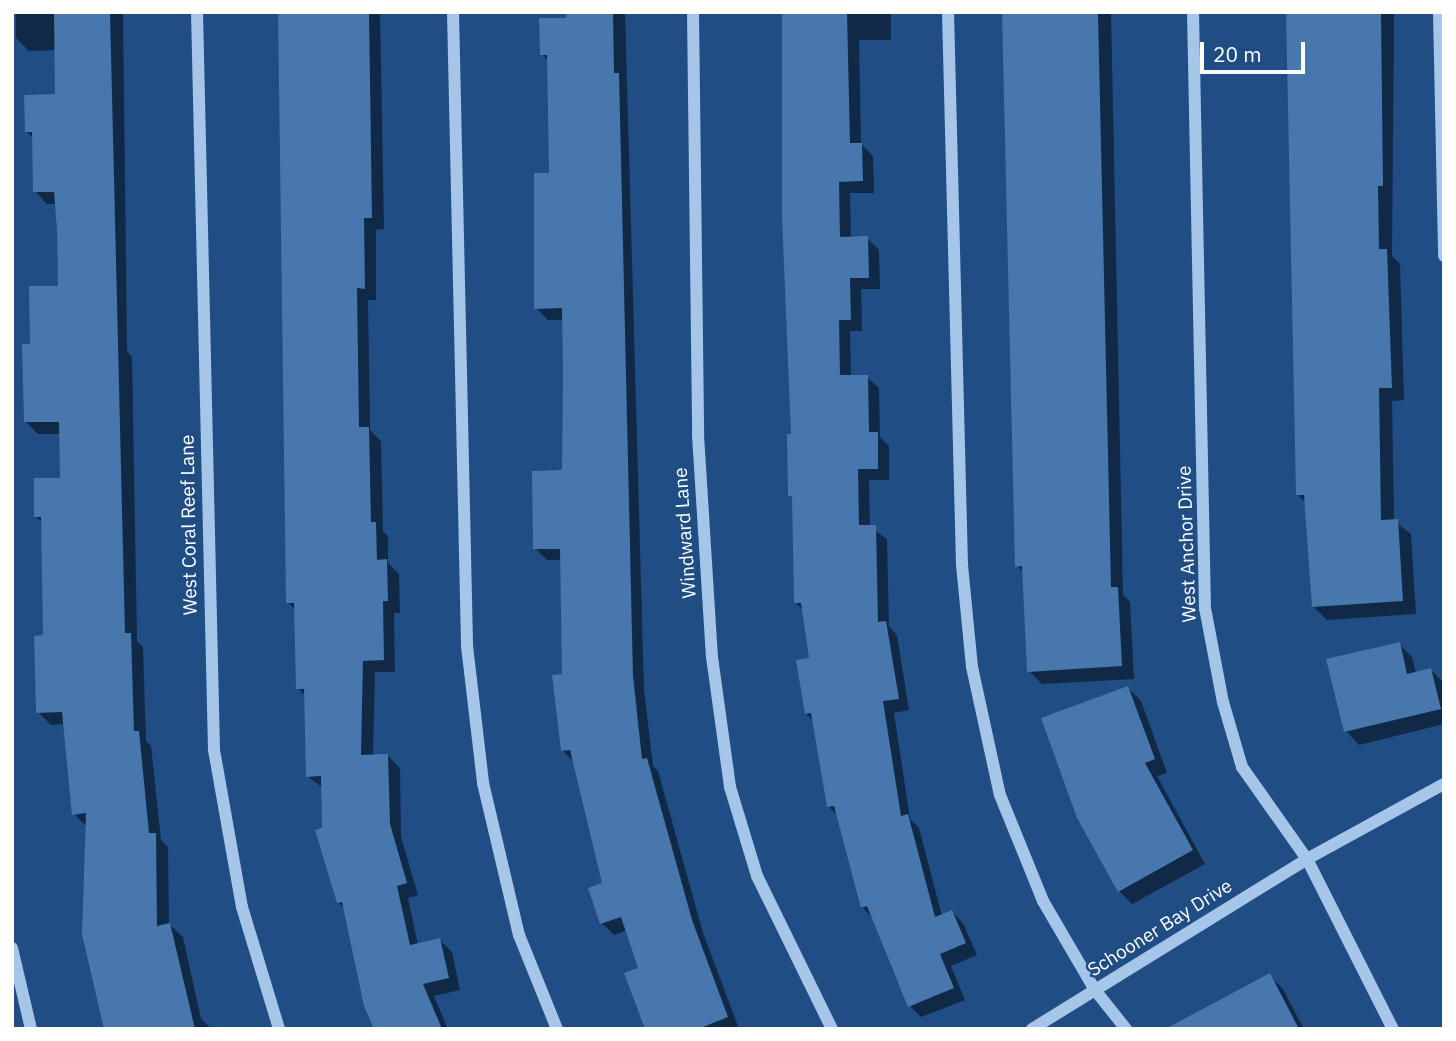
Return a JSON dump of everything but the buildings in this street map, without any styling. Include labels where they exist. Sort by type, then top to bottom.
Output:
[{"type":"street","name":"West Coral Reef Lane","points":[[197,12],[214,750],[243,907],[279,1029]]},
{"type":"street","points":[[453,12],[467,646],[489,808],[519,935],[558,1029]]},
{"type":"street","name":"Windward Lane","points":[[693,12],[698,435],[712,657],[730,787],[757,876],[832,1029]]},
{"type":"street","points":[[948,12],[962,565],[972,667],[1000,795],[1043,901],[1095,990],[1126,1029]]},
{"type":"street","name":"West Anchor Drive","points":[[1193,12],[1205,608],[1223,702],[1242,767],[1307,859],[1393,1029]]},
{"type":"street","points":[[1439,12],[1444,256]]},
{"type":"street","name":"Schooner Bay Drive","points":[[1032,1029],[1307,859],[1444,784]]},
{"type":"street","points":[[12,948],[31,1029]]}]
